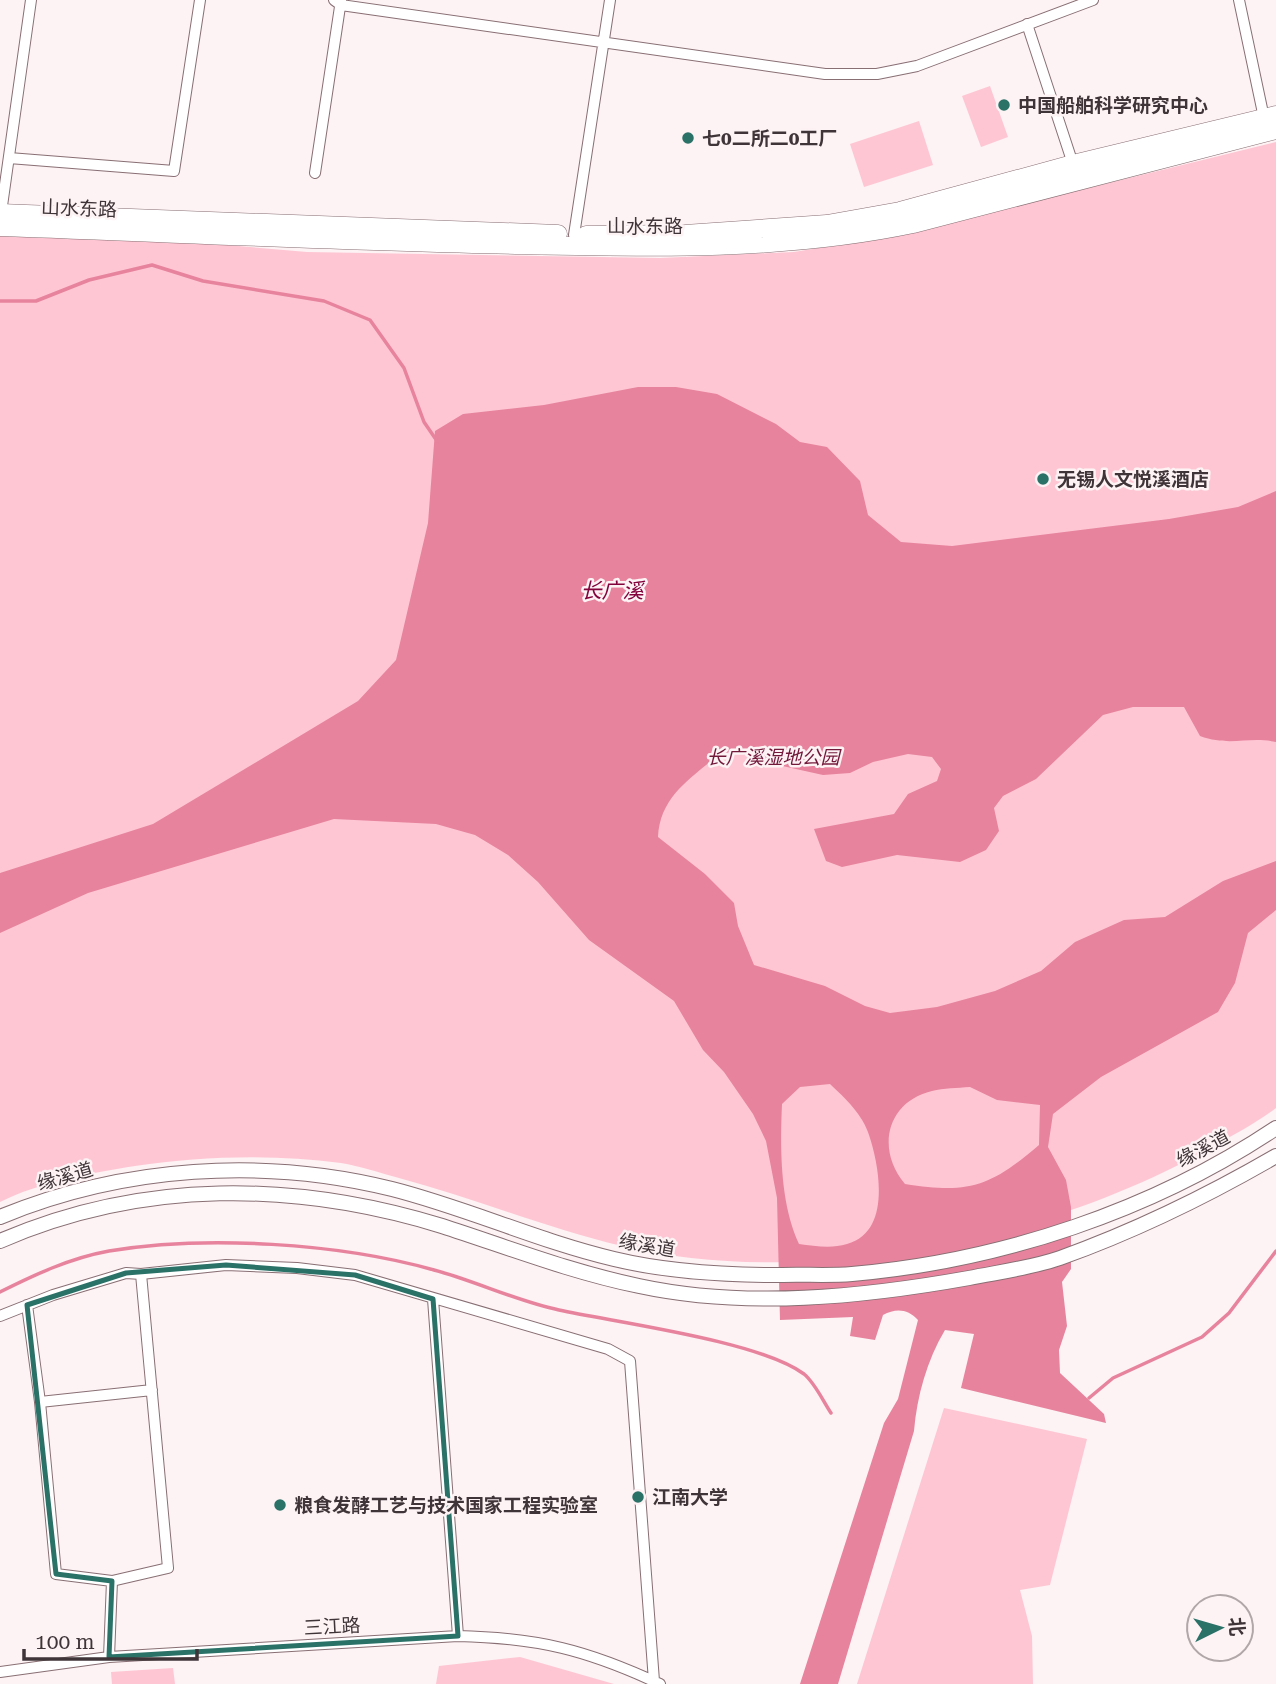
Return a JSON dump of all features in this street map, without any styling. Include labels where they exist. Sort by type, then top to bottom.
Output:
[{"type":"highway","name":"山水东路","points":[[0,218],[575,235],[685,234],[827,224],[900,211],[1073,164],[1272,121]]},
{"type":"highway","name":"山水东路","points":[[0,218],[372,242],[748,246],[825,239],[912,224],[1272,121]]},
{"type":"main road","name":"缘溪道","points":[[0,1217],[65,1195],[155,1176],[224,1171],[291,1171],[393,1189],[615,1259],[710,1274],[850,1274],[916,1266],[1007,1248],[1105,1215],[1218,1163],[1276,1128]]},
{"type":"main road","name":"缘溪道","points":[[0,1241],[63,1218],[139,1200],[191,1193],[247,1191],[295,1194],[390,1212],[582,1272],[640,1286],[717,1295],[770,1297],[887,1292],[1057,1259],[1205,1195],[1276,1156]]},
{"type":"street","points":[[0,218],[31,0]]},
{"type":"street","points":[[9,158],[174,171],[200,0]]},
{"type":"street","points":[[575,235],[611,0]]},
{"type":"street","points":[[315,173],[338,2],[825,74],[877,74],[917,66],[1093,0]]},
{"type":"street","points":[[1239,0],[1272,121]]},
{"type":"street","points":[[1027,24],[1073,164]]},
{"type":"street","points":[[0,1316],[126,1273],[141,1275],[226,1265],[297,1268],[355,1275],[608,1349],[630,1361],[657,1682]]},
{"type":"street","points":[[27,1305],[40,1402],[56,1574],[112,1581],[168,1568],[141,1275]]},
{"type":"street","points":[[433,1298],[458,1636]]},
{"type":"street","points":[[40,1402],[152,1390]]},
{"type":"street","points":[[109,1657],[112,1581]]},
{"type":"street","name":"三江路","points":[[0,1672],[109,1657],[458,1636],[516,1637],[560,1646],[606,1660],[657,1682]]},
{"type":"highlighted area","points":[[226,1265],[355,1275],[433,1299],[458,1636],[109,1657],[112,1581],[56,1574],[27,1305],[126,1273]]},
{"type":"green space","points":[[990,86],[1008,137],[981,147],[962,96]]},
{"type":"green space","points":[[919,121],[933,165],[864,187],[850,144]]},
{"type":"green space","name":"长广溪湿地公园","points":[[1276,142],[1276,1108],[1234,1135],[1144,1181],[1074,1209],[1000,1232],[923,1248],[845,1259],[768,1262],[693,1258],[622,1246],[363,1168],[289,1158],[212,1158],[135,1166],[49,1184],[0,1202],[0,234],[146,238],[307,252],[660,258],[794,252],[896,235]]},
{"type":"green space","points":[[944,1408],[1087,1439],[1050,1585],[1020,1590],[1032,1636],[1033,1684],[857,1684]]},
{"type":"green space","points":[[520,1657],[614,1684],[436,1684],[439,1666]]},
{"type":"green space","points":[[173,1668],[175,1684],[112,1684],[111,1672]]},
{"type":"water","name":"长广溪","points":[[638,387],[676,387],[717,394],[776,424],[800,442],[827,447],[860,481],[868,515],[901,542],[952,546],[1169,519],[1238,507],[1276,491],[1276,742],[1221,741],[1200,736],[1184,707],[1133,707],[1103,715],[1036,779],[1003,796],[994,808],[999,831],[986,850],[960,862],[897,855],[842,867],[826,861],[814,829],[894,814],[908,794],[937,781],[941,769],[932,757],[908,754],[873,762],[850,773],[823,775],[778,765],[754,755],[722,752],[671,798],[660,822],[658,837],[705,874],[734,903],[738,926],[754,965],[825,986],[865,1006],[890,1013],[937,1007],[995,991],[1041,971],[1075,942],[1124,920],[1165,917],[1223,881],[1276,861],[1276,910],[1248,933],[1235,983],[1218,1012],[1101,1077],[1053,1114],[1048,1147],[1066,1180],[1071,1207],[1071,1269],[1062,1282],[1067,1326],[1059,1350],[1060,1373],[1104,1414],[1106,1423],[961,1388],[974,1334],[945,1330],[924,1379],[914,1431],[838,1684],[800,1684],[884,1423],[898,1399],[918,1320],[906,1312],[897,1311],[883,1315],[875,1340],[850,1336],[853,1317],[780,1320],[777,1198],[766,1141],[753,1114],[724,1072],[703,1050],[674,1001],[589,940],[538,882],[508,855],[475,835],[436,824],[334,819],[88,893],[0,933],[0,873],[153,824],[358,701],[396,660],[428,523],[435,431],[463,414],[544,405]],"holes":[[[830,1084],[858,1114],[866,1128],[876,1164],[879,1197],[871,1227],[861,1237],[847,1244],[829,1247],[799,1244],[788,1211],[781,1157],[782,1104],[800,1087]],[[970,1087],[997,1100],[1040,1105],[1039,1145],[1006,1170],[978,1184],[946,1188],[905,1184],[896,1171],[889,1143],[890,1129],[896,1116],[904,1105],[916,1097],[937,1090]]]},
{"type":"waterway","points":[[0,301],[36,301],[89,280],[152,265],[203,281],[324,301],[370,320],[404,368],[424,422],[437,441]]},
{"type":"waterway","points":[[0,1292],[39,1273],[80,1258],[147,1246],[187,1243],[272,1244],[357,1253],[434,1270],[543,1306],[687,1334],[755,1352],[783,1362],[804,1374],[831,1413]]},
{"type":"waterway","points":[[1089,1398],[1113,1378],[1202,1337],[1229,1313],[1276,1251]]},
{"type":"place","name":"中国船舶科学研究中心","points":[[1004,105]]},
{"type":"place","name":"七0二所二0工厂","points":[[688,138]]},
{"type":"place","name":"无锡人文悦溪酒店","points":[[1043,479]]},
{"type":"place","name":"江南大学","points":[[638,1497]]},
{"type":"place","name":"粮食发酵工艺与技术国家工程实验室","points":[[280,1505]]}]
